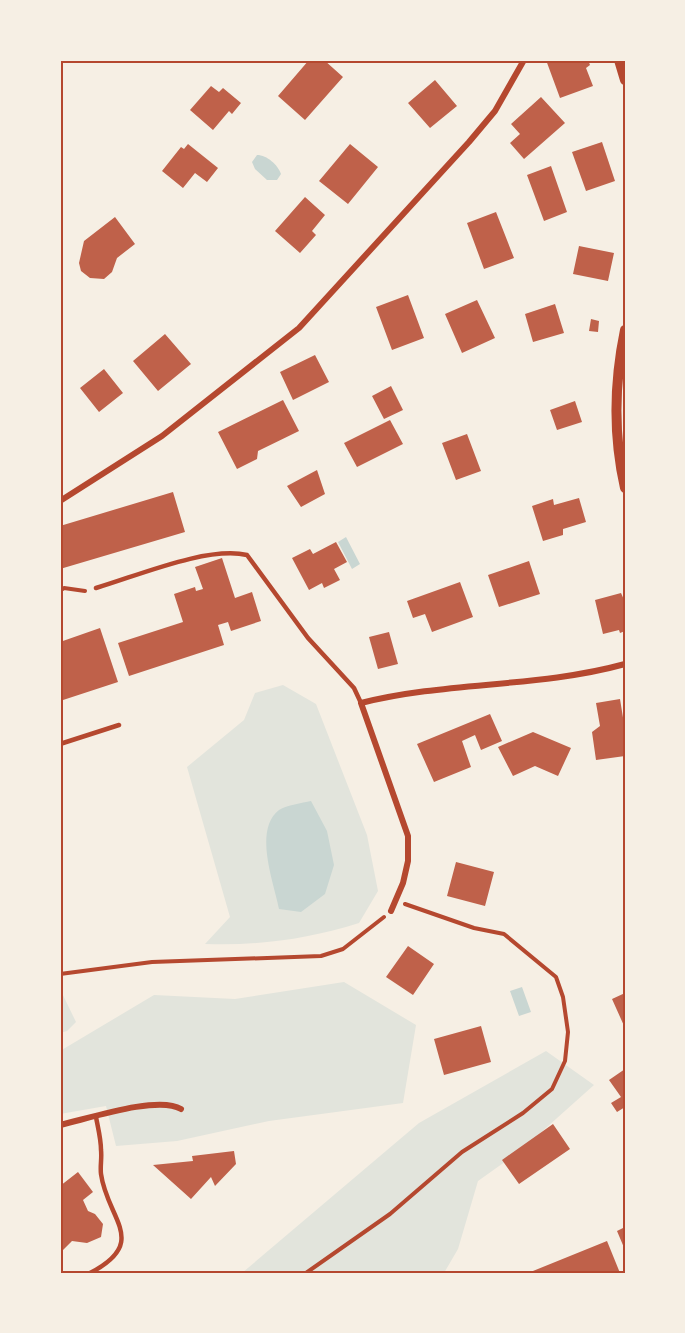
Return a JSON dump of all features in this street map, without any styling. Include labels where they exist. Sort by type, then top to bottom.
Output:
[{"type":"street","points":[[60,501],[157,440],[299,328],[480,129],[505,95],[524,60]]},
{"type":"street","points":[[620,60],[625,80]]},
{"type":"street","points":[[625,330],[616,392],[615,421],[625,488]]},
{"type":"street","points":[[391,911],[397,901],[408,861],[408,836],[361,703],[432,689],[549,681],[625,664]]},
{"type":"street","points":[[60,1125],[161,1104],[181,1109]]},
{"type":"lane","points":[[96,588],[208,554],[234,552],[247,555],[308,638],[354,688],[361,703]]},
{"type":"lane","points":[[60,744],[119,725]]},
{"type":"lane","points":[[90,1273],[117,1257],[121,1248],[117,1218],[100,1173],[101,1149],[96,1117]]},
{"type":"path","points":[[60,591],[64,588],[85,591]]},
{"type":"path","points":[[306,1273],[390,1214],[462,1152],[523,1113],[552,1089],[565,1061],[568,1032],[563,997],[556,977],[504,934],[463,924],[397,901]]},
{"type":"path","points":[[60,974],[152,962],[321,956],[343,949],[366,934],[391,911]]},
{"type":"shaded area","points":[[257,155],[272,161],[277,167],[281,174],[277,180],[267,180],[255,169],[252,162]]},
{"type":"shaded area","points":[[346,537],[360,564],[352,569],[338,542]]},
{"type":"shaded area","points":[[283,685],[316,704],[367,835],[378,891],[359,923],[283,940],[244,944],[205,944],[230,917],[187,767],[244,720],[255,693]]},
{"type":"shaded area","points":[[311,801],[327,831],[334,865],[325,894],[301,912],[279,909],[267,857],[267,830],[271,819],[279,810],[290,805]]},
{"type":"shaded area","points":[[344,982],[416,1025],[403,1103],[269,1121],[177,1141],[116,1146],[106,1106],[60,1114],[60,1051],[154,995],[235,999]]},
{"type":"shaded area","points":[[522,987],[531,1012],[519,1016],[510,991]]},
{"type":"shaded area","points":[[60,989],[76,1022],[67,1031],[60,1033]]},
{"type":"shaded area","points":[[546,1051],[594,1085],[519,1152],[478,1181],[458,1249],[444,1273],[242,1273],[419,1123]]},
{"type":"building","points":[[309,60],[324,60],[343,77],[305,120],[278,96]]},
{"type":"building","points":[[546,60],[588,60],[590,65],[586,68],[593,86],[560,98]]},
{"type":"building","points":[[435,80],[457,106],[430,128],[408,103]]},
{"type":"building","points":[[211,86],[219,92],[223,88],[241,103],[232,114],[229,111],[213,130],[190,110]]},
{"type":"building","points":[[541,97],[565,123],[524,159],[510,143],[520,134],[511,124]]},
{"type":"building","points":[[602,142],[615,181],[586,191],[572,152]]},
{"type":"building","points":[[188,144],[218,168],[207,182],[195,173],[183,188],[162,171],[181,147],[184,149]]},
{"type":"building","points":[[350,144],[378,167],[348,204],[319,181]]},
{"type":"building","points":[[551,166],[567,212],[544,221],[527,175]]},
{"type":"building","points":[[305,197],[325,215],[312,231],[316,235],[300,253],[275,231]]},
{"type":"building","points":[[496,212],[514,258],[484,269],[467,223]]},
{"type":"building","points":[[115,217],[135,244],[117,258],[112,272],[104,279],[90,278],[81,271],[79,263],[84,241]]},
{"type":"building","points":[[579,246],[614,253],[608,281],[573,274]]},
{"type":"building","points":[[408,295],[424,338],[392,350],[376,307]]},
{"type":"building","points":[[477,300],[495,338],[462,353],[445,314]]},
{"type":"building","points":[[555,304],[564,333],[533,342],[525,314]]},
{"type":"building","points":[[591,319],[599,321],[598,332],[589,331]]},
{"type":"building","points":[[165,334],[191,364],[158,391],[133,361]]},
{"type":"building","points":[[315,355],[329,382],[293,400],[280,372]]},
{"type":"building","points":[[104,369],[123,393],[99,412],[80,388]]},
{"type":"building","points":[[391,386],[403,410],[384,419],[372,396]]},
{"type":"building","points":[[283,400],[299,431],[258,451],[257,459],[237,469],[218,432]]},
{"type":"building","points":[[575,401],[582,422],[557,430],[550,410]]},
{"type":"building","points":[[390,420],[403,444],[357,467],[344,443]]},
{"type":"building","points":[[467,434],[481,471],[456,480],[442,443]]},
{"type":"building","points":[[317,470],[325,494],[301,507],[287,486]]},
{"type":"building","points":[[173,492],[185,532],[60,569],[60,526]]},
{"type":"building","points":[[579,498],[586,522],[563,529],[563,535],[543,541],[532,506],[553,499],[554,505]]},
{"type":"building","points":[[336,542],[347,562],[334,569],[340,580],[324,588],[322,583],[309,590],[292,558],[310,549],[313,554]]},
{"type":"building","points":[[222,558],[235,598],[252,592],[261,621],[231,631],[228,622],[218,625],[224,645],[129,676],[118,643],[183,622],[174,594],[195,587],[196,591],[203,589],[195,567]]},
{"type":"building","points":[[529,561],[540,594],[499,607],[488,575]]},
{"type":"building","points":[[460,582],[473,617],[432,632],[425,614],[413,618],[407,601]]},
{"type":"building","points":[[621,593],[625,602],[625,631],[620,633],[619,630],[603,634],[595,600]]},
{"type":"building","points":[[100,628],[118,682],[60,701],[60,642]]},
{"type":"building","points":[[389,632],[398,664],[378,669],[369,637]]},
{"type":"building","points":[[620,699],[625,730],[625,756],[596,760],[592,732],[600,726],[596,703]]},
{"type":"building","points":[[490,714],[502,741],[481,750],[475,735],[462,741],[471,767],[434,782],[417,744]]},
{"type":"building","points":[[533,732],[571,748],[558,776],[535,766],[513,776],[498,747]]},
{"type":"building","points":[[456,862],[494,872],[485,906],[447,896]]},
{"type":"building","points":[[408,946],[434,964],[413,995],[386,977]]},
{"type":"building","points":[[625,993],[625,1028],[612,999]]},
{"type":"building","points":[[481,1026],[491,1062],[444,1075],[434,1039]]},
{"type":"building","points":[[625,1069],[625,1107],[617,1112],[611,1103],[621,1097],[609,1080]]},
{"type":"building","points":[[553,1124],[570,1149],[519,1184],[502,1160]]},
{"type":"building","points":[[234,1151],[236,1164],[215,1186],[211,1177],[191,1199],[153,1165],[193,1161],[192,1156]]},
{"type":"building","points":[[78,1172],[93,1192],[83,1200],[88,1211],[95,1214],[103,1224],[101,1237],[87,1243],[72,1241],[60,1253],[60,1186]]},
{"type":"building","points":[[625,1227],[625,1250],[617,1231]]},
{"type":"building","points":[[607,1241],[620,1273],[528,1273]]}]
